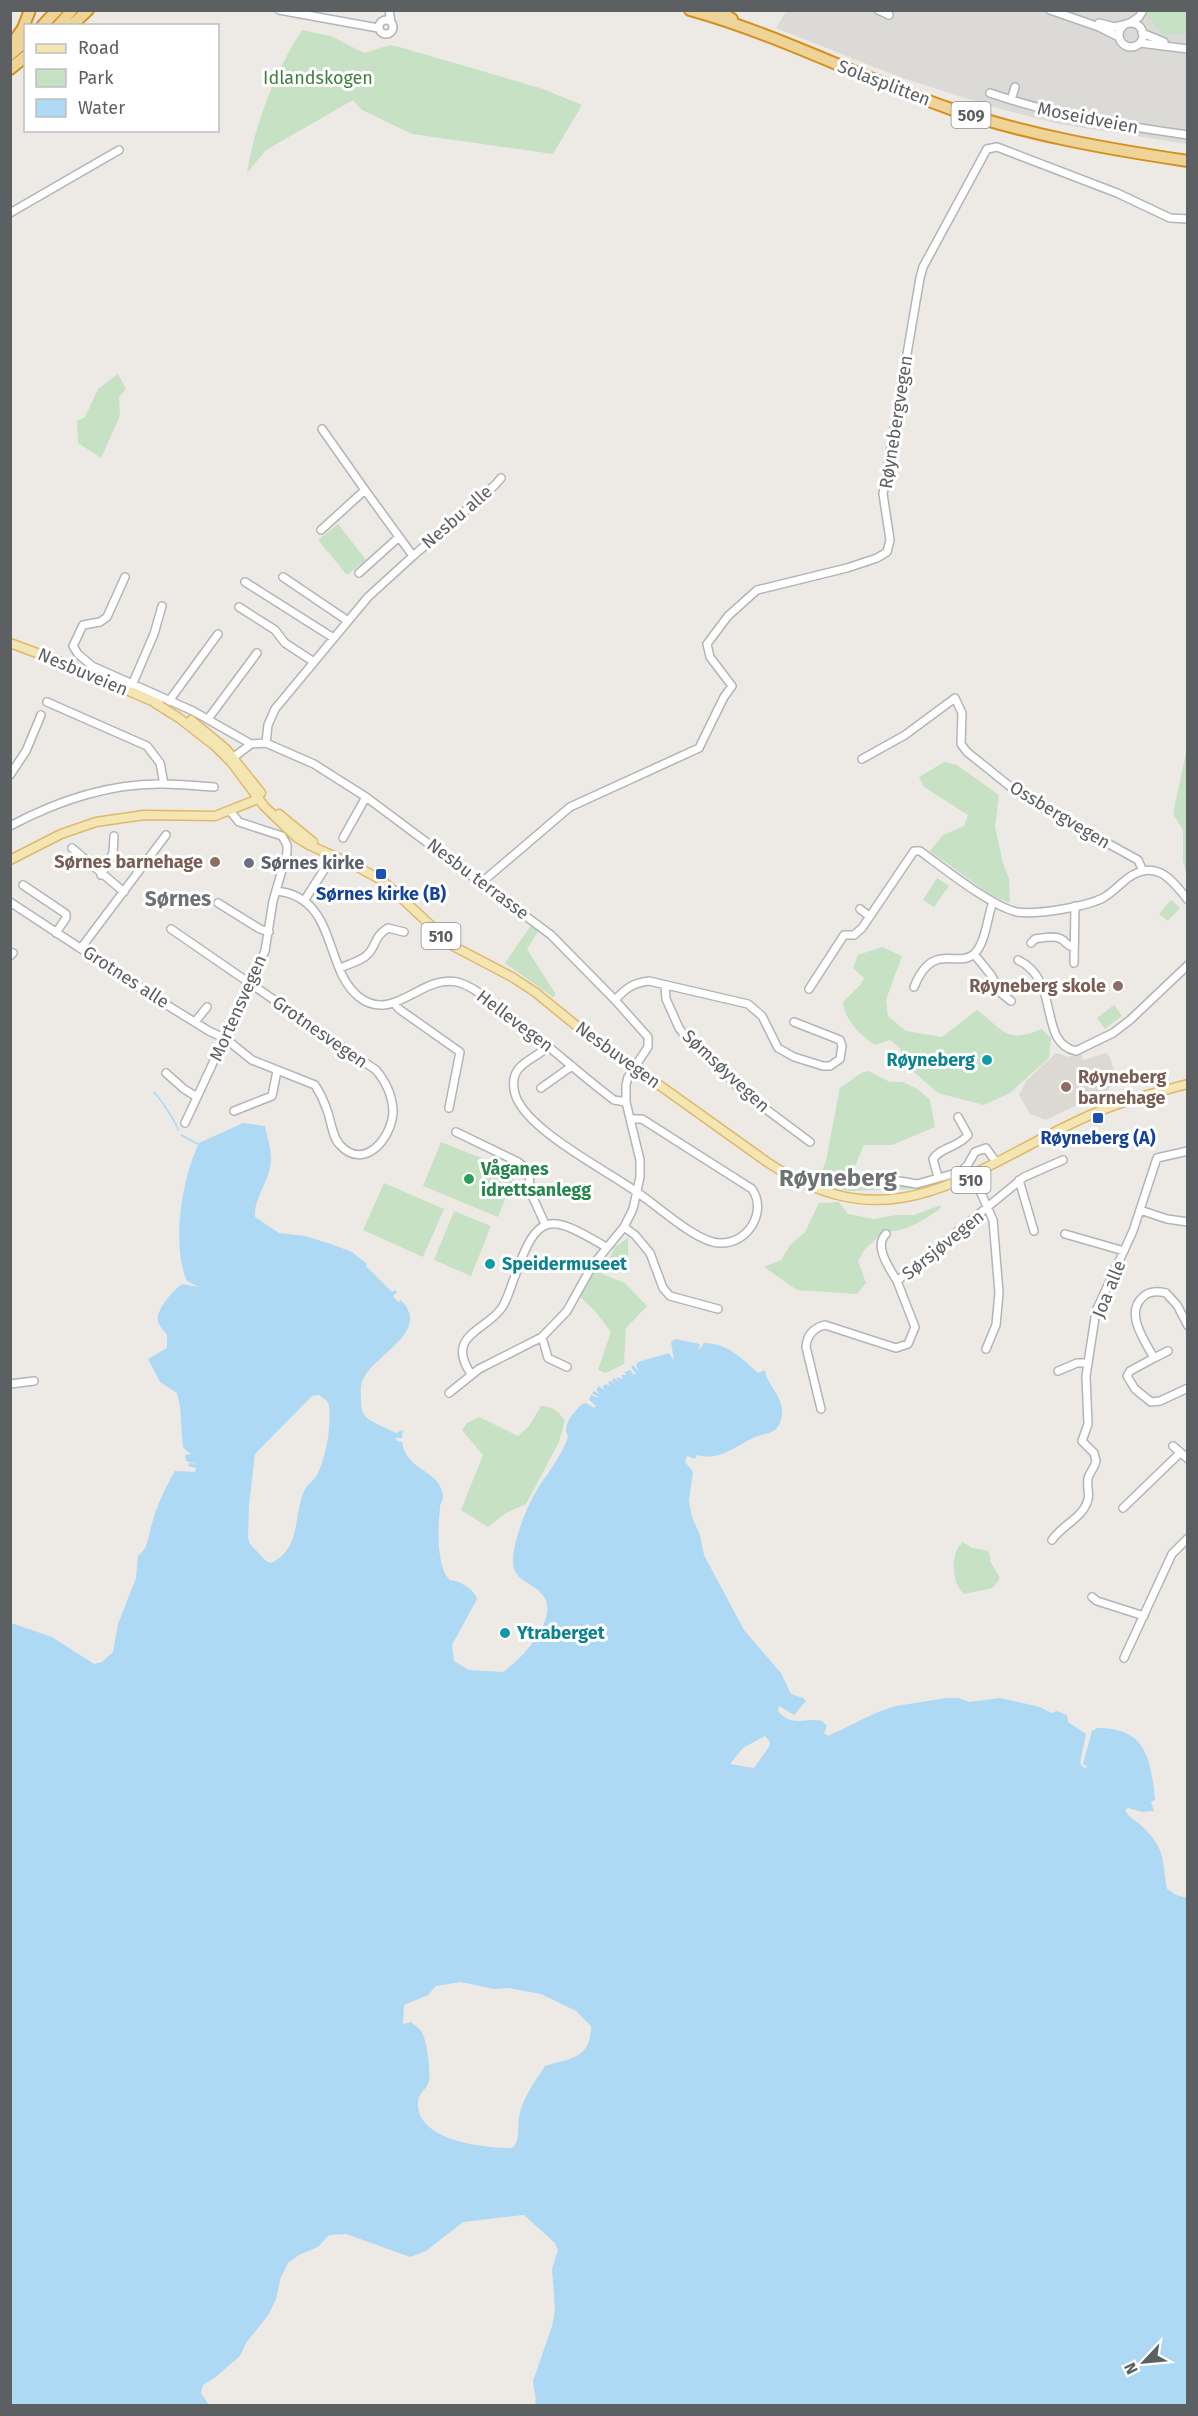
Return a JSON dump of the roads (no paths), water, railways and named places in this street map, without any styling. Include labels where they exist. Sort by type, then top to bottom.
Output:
[{"type":"highway","points":[[25,24],[30,10]]},
{"type":"highway","points":[[44,24],[57,10]]},
{"type":"highway","points":[[60,24],[72,10]]},
{"type":"highway","points":[[72,24],[88,10]]},
{"type":"highway","name":"509","points":[[680,10],[693,11]]},
{"type":"highway","name":"Solasplitten","points":[[708,10],[982,113],[1064,134],[1188,155]]},
{"type":"highway","name":"509","points":[[717,10],[732,19]]},
{"type":"highway","name":"Solasplitten","points":[[693,11],[981,118],[1063,140],[1188,161]]},
{"type":"highway","points":[[10,47],[24,25]]},
{"type":"highway","points":[[10,55],[24,43]]},
{"type":"highway","points":[[10,69],[24,58]]},
{"type":"highway","points":[[10,69],[24,63]]},
{"type":"main road","name":"Nesbuveien","points":[[10,643],[61,662],[155,703]]},
{"type":"main road","name":"Nesbuvegen","points":[[155,703],[196,730],[235,761],[257,794],[298,831],[342,859],[383,881],[453,946],[521,983],[767,1162],[805,1184],[826,1192],[861,1199],[882,1200],[915,1196],[946,1187],[974,1177],[1092,1114],[1188,1078]]},
{"type":"main road","points":[[10,860],[61,834],[103,821],[153,814],[211,816],[232,809],[257,794]]},
{"type":"main road","name":"Nesbuvegen","points":[[1138,1097],[1188,1084]]},
{"type":"main road","name":"Nesbuvegen","points":[[974,1177],[996,1162],[1022,1150]]},
{"type":"street","points":[[279,10],[378,28],[382,34],[389,34],[393,30],[388,10]]},
{"type":"street","points":[[378,28],[388,10]]},
{"type":"street","points":[[878,10],[889,15]]},
{"type":"street","points":[[1050,10],[1099,27],[1119,37]]},
{"type":"street","points":[[1061,10],[1114,27],[1135,24],[1141,30],[1163,42],[1188,47]]},
{"type":"street","points":[[1140,43],[1143,11]]},
{"type":"street","points":[[1143,11],[1119,30],[1122,43],[1128,46],[1140,43],[1188,47]]},
{"type":"street","points":[[382,21],[391,22]]},
{"type":"street","points":[[1011,100],[1015,87]]},
{"type":"street","name":"Moseidveien","points":[[990,93],[1030,107],[1088,120],[1188,135]]},
{"type":"street","name":"Røynebergvegen","points":[[482,882],[570,807],[699,748],[724,697],[732,686],[710,657],[707,644],[728,616],[754,592],[857,565],[887,552],[890,540],[883,494],[920,278],[923,267],[987,149],[997,147],[1117,193],[1170,218],[1188,219]]},
{"type":"street","points":[[10,213],[119,150]]},
{"type":"street","name":"Nesbu alle","points":[[322,429],[412,556]]},
{"type":"street","name":"Nesbu alle","points":[[266,743],[270,718],[332,637],[368,597],[501,478]]},
{"type":"street","points":[[321,530],[365,490]]},
{"type":"street","name":"Nesbu alle","points":[[358,573],[399,537]]},
{"type":"street","points":[[125,577],[107,617],[100,622],[83,625],[74,646],[78,654],[92,666],[208,719],[251,744],[235,761]]},
{"type":"street","points":[[283,577],[348,621]]},
{"type":"street","points":[[245,582],[332,637]]},
{"type":"street","points":[[132,685],[154,634],[162,606]]},
{"type":"street","points":[[239,607],[269,626],[285,643],[314,663]]},
{"type":"street","points":[[169,701],[218,634]]},
{"type":"street","points":[[208,719],[257,653]]},
{"type":"street","name":"Ossbergvegen","points":[[862,759],[900,738],[955,698],[963,716],[961,744],[967,752],[1022,796],[1138,860],[1143,871]]},
{"type":"street","points":[[47,702],[147,746],[160,762],[164,784]]},
{"type":"street","points":[[10,775],[26,751],[41,715]]},
{"type":"street","name":"Nesbu terrasse","points":[[251,744],[266,743],[314,764],[366,797],[551,935],[648,1037],[648,1047],[634,1067]]},
{"type":"street","points":[[10,826],[57,804],[115,788],[164,784],[214,787]]},
{"type":"street","points":[[343,838],[366,797]]},
{"type":"street","name":"Mortensvegen","points":[[185,1123],[265,951],[276,891],[287,853],[285,840],[279,834],[239,822],[232,809]]},
{"type":"street","points":[[81,948],[166,835]]},
{"type":"street","points":[[101,875],[113,853],[114,836]]},
{"type":"street","points":[[72,848],[101,875],[124,892]]},
{"type":"street","points":[[809,989],[844,935],[858,932],[911,853],[920,851],[993,902],[1012,910],[1028,912],[1075,906],[1104,897],[1133,875],[1143,871],[1156,871],[1167,876],[1188,900]]},
{"type":"street","points":[[304,901],[324,870]]},
{"type":"street","points":[[23,885],[66,914],[66,918],[56,933]]},
{"type":"street","points":[[276,891],[291,894],[304,901],[319,918],[346,981],[359,997],[376,1004],[395,1004],[460,1052],[449,1108]]},
{"type":"street","name":"Grotnes alle","points":[[10,902],[195,1022],[226,1039]]},
{"type":"street","points":[[914,987],[926,968],[935,960],[948,957],[962,958],[974,954],[980,944],[993,902]]},
{"type":"street","points":[[218,903],[260,929],[269,932]]},
{"type":"street","points":[[1074,963],[1075,906]]},
{"type":"street","points":[[860,909],[869,916]]},
{"type":"street","points":[[340,968],[365,957],[375,939],[388,928],[404,932]]},
{"type":"street","name":"Grotnesvegen","points":[[171,929],[376,1070],[389,1093],[393,1113],[389,1132],[375,1149],[356,1154],[345,1150],[337,1143],[325,1104],[315,1085],[252,1060],[226,1039]]},
{"type":"street","points":[[1031,943],[1035,939],[1055,937],[1060,938],[1068,946],[1074,947]]},
{"type":"street","points":[[974,954],[992,975],[1001,993],[1011,1001]]},
{"type":"street","points":[[1018,960],[1031,968],[1045,991],[1054,1033],[1059,1042],[1076,1051],[1113,1033],[1130,1020],[1188,965]]},
{"type":"street","name":"Hellevegen","points":[[395,1004],[429,985],[443,981],[456,982],[481,994],[614,1100],[626,1102]]},
{"type":"street","points":[[615,1000],[626,988],[637,982],[649,981],[748,1004],[762,1016],[778,1048],[794,1057],[830,1066],[840,1059],[842,1046],[840,1040],[794,1022]]},
{"type":"street","name":"Sømsøyvegen","points":[[665,985],[666,999],[685,1036],[739,1089],[810,1142]]},
{"type":"street","points":[[195,1022],[207,1007]]},
{"type":"street","points":[[548,1046],[525,1062],[515,1075],[513,1089],[520,1105],[572,1152],[638,1192],[694,1232],[718,1244],[734,1241],[745,1234],[758,1212],[756,1195],[752,1189],[642,1119],[631,1119]]},
{"type":"street","points":[[541,1088],[572,1066]]},
{"type":"street","points":[[449,1393],[471,1374],[542,1337],[567,1311],[592,1266],[606,1246],[624,1227],[638,1192],[640,1160],[626,1102],[626,1085],[634,1067]]},
{"type":"street","points":[[234,1111],[272,1096],[277,1071]]},
{"type":"street","points":[[166,1073],[197,1097]]},
{"type":"street","points":[[938,1177],[933,1159],[937,1153],[963,1141],[968,1135],[958,1117]]},
{"type":"street","points":[[456,1132],[519,1162],[530,1171],[529,1189],[545,1224]]},
{"type":"street","points":[[870,1176],[917,1184],[960,1172],[968,1166],[975,1152],[981,1148],[986,1148],[996,1162]]},
{"type":"street","name":"Joa alle","points":[[1052,1540],[1060,1529],[1077,1517],[1089,1496],[1088,1480],[1096,1461],[1094,1453],[1082,1441],[1088,1424],[1087,1363],[1096,1311],[1124,1251],[1157,1158],[1188,1151]]},
{"type":"street","name":"Sørsjøvegen","points":[[897,1281],[989,1208],[1020,1180],[1063,1160]]},
{"type":"street","points":[[974,1177],[989,1208],[995,1230],[999,1293],[996,1325],[986,1350]]},
{"type":"street","points":[[1020,1180],[1034,1231]]},
{"type":"street","points":[[1140,1210],[1167,1219],[1188,1222]]},
{"type":"street","points":[[471,1374],[462,1354],[464,1346],[475,1330],[503,1306],[533,1233],[545,1224],[560,1223],[606,1246]]},
{"type":"street","points":[[624,1227],[635,1234],[650,1253],[663,1288],[670,1296],[718,1310]]},
{"type":"street","name":"Sørsjøvegen","points":[[821,1409],[806,1347],[809,1335],[816,1328],[825,1325],[896,1348],[908,1344],[915,1327],[880,1246],[886,1234]]},
{"type":"street","name":"Joa alle","points":[[1065,1234],[1124,1251]]},
{"type":"street","points":[[1154,1358],[1135,1318],[1135,1310],[1141,1298],[1151,1293],[1166,1293],[1177,1305],[1188,1326]]},
{"type":"street","points":[[542,1337],[548,1358],[567,1367]]},
{"type":"street","points":[[1168,1351],[1132,1370],[1127,1376],[1131,1384],[1142,1396],[1154,1403],[1188,1388]]},
{"type":"street","points":[[1058,1371],[1077,1363],[1087,1363]]},
{"type":"street","points":[[10,1384],[34,1381]]},
{"type":"street","points":[[1173,1446],[1188,1459]]},
{"type":"street","points":[[1123,1508],[1180,1453]]},
{"type":"street","points":[[1124,1658],[1172,1554],[1188,1538]]},
{"type":"street","points":[[1092,1597],[1097,1601],[1144,1616]]},
{"type":"water","points":[[243,1123],[265,1126],[271,1163],[256,1205],[255,1217],[279,1233],[305,1236],[352,1252],[367,1264],[366,1266],[392,1292],[395,1290],[397,1292],[393,1296],[398,1302],[401,1300],[409,1312],[410,1323],[405,1333],[376,1362],[362,1382],[361,1405],[364,1414],[370,1420],[396,1433],[403,1430],[402,1438],[395,1438],[402,1442],[410,1459],[440,1486],[443,1497],[440,1506],[439,1535],[442,1566],[450,1580],[466,1586],[477,1599],[452,1645],[454,1661],[469,1670],[503,1672],[519,1659],[535,1639],[546,1616],[547,1606],[540,1592],[516,1574],[513,1561],[514,1552],[528,1507],[565,1445],[569,1419],[582,1404],[586,1403],[594,1408],[596,1406],[589,1400],[591,1395],[600,1398],[592,1393],[594,1391],[600,1394],[596,1390],[599,1386],[604,1390],[603,1386],[606,1384],[610,1386],[608,1382],[611,1381],[615,1385],[612,1380],[614,1378],[619,1382],[616,1377],[623,1379],[621,1375],[627,1375],[624,1372],[630,1370],[636,1374],[631,1367],[633,1365],[639,1372],[636,1365],[638,1362],[669,1353],[674,1361],[671,1342],[675,1339],[700,1344],[698,1351],[704,1343],[720,1346],[734,1352],[758,1373],[765,1370],[782,1407],[780,1422],[773,1431],[750,1439],[721,1454],[706,1457],[697,1455],[695,1459],[687,1456],[685,1462],[693,1472],[689,1501],[704,1555],[744,1630],[781,1673],[791,1694],[806,1701],[794,1715],[779,1706],[778,1711],[783,1716],[793,1721],[822,1721],[827,1726],[824,1733],[828,1736],[896,1706],[947,1698],[958,1698],[969,1702],[1000,1698],[1040,1707],[1051,1713],[1057,1711],[1067,1715],[1068,1722],[1086,1734],[1080,1763],[1084,1768],[1088,1767],[1083,1764],[1092,1731],[1097,1728],[1126,1733],[1143,1748],[1151,1771],[1155,1800],[1151,1802],[1154,1811],[1142,1812],[1128,1808],[1125,1810],[1156,1842],[1163,1863],[1167,1889],[1187,1898],[1187,2405],[535,2405],[533,2381],[552,2326],[555,2309],[552,2269],[558,2250],[555,2243],[524,2215],[463,2222],[426,2251],[410,2257],[346,2234],[329,2235],[318,2247],[299,2255],[288,2263],[269,2314],[246,2343],[240,2356],[203,2385],[201,2393],[209,2405],[11,2405],[11,1623],[52,1637],[94,1664],[102,1662],[113,1652],[118,1624],[136,1578],[138,1556],[146,1546],[155,1512],[164,1491],[175,1471],[195,1472],[196,1468],[188,1466],[189,1463],[198,1465],[186,1461],[185,1455],[191,1454],[183,1448],[177,1393],[160,1382],[148,1359],[167,1348],[167,1335],[158,1322],[159,1312],[166,1301],[182,1284],[199,1287],[187,1281],[182,1266],[179,1231],[188,1174],[199,1143]],"holes":[[[319,1395],[329,1405],[329,1431],[324,1457],[317,1475],[304,1491],[292,1541],[281,1557],[271,1563],[266,1561],[250,1544],[248,1537],[255,1454],[312,1396]],[[765,1736],[770,1742],[754,1768],[730,1764],[743,1748]],[[461,1982],[494,1989],[508,1988],[541,1994],[576,2011],[591,2026],[590,2037],[583,2051],[570,2059],[545,2066],[529,2090],[519,2117],[518,2138],[512,2148],[469,2144],[453,2140],[427,2125],[420,2115],[418,2101],[429,2081],[428,2056],[420,2030],[411,2022],[403,2024],[404,2005],[428,1995],[436,1986]]]},
{"type":"waterway","points":[[154,1092],[178,1130]]},
{"type":"waterway","points":[[181,1135],[198,1144]]},
{"type":"place","name":"Sørnes barnehage","points":[[215,862]]},
{"type":"place","name":"Sørnes kirke","points":[[249,863]]},
{"type":"place","name":"Sørnes kirke (B)","points":[[381,874]]},
{"type":"place","name":"Røyneberg skole","points":[[1118,986]]},
{"type":"place","name":"Røyneberg","points":[[987,1060]]},
{"type":"place","name":"Røyneberg barnehage","points":[[1066,1087]]},
{"type":"place","name":"Røyneberg (A)","points":[[1098,1118]]},
{"type":"place","name":"Våganes idrettsanlegg","points":[[469,1179]]},
{"type":"place","name":"Speidermuseet","points":[[490,1264]]},
{"type":"place","name":"Ytraberget","points":[[505,1633]]},
{"type":"district","name":"Sørnes","points":[[178,899]]},
{"type":"district","name":"Røyneberg","points":[[838,1178]]},
{"type":"park label","name":"Idlandskogen","points":[[318,78]]}]
